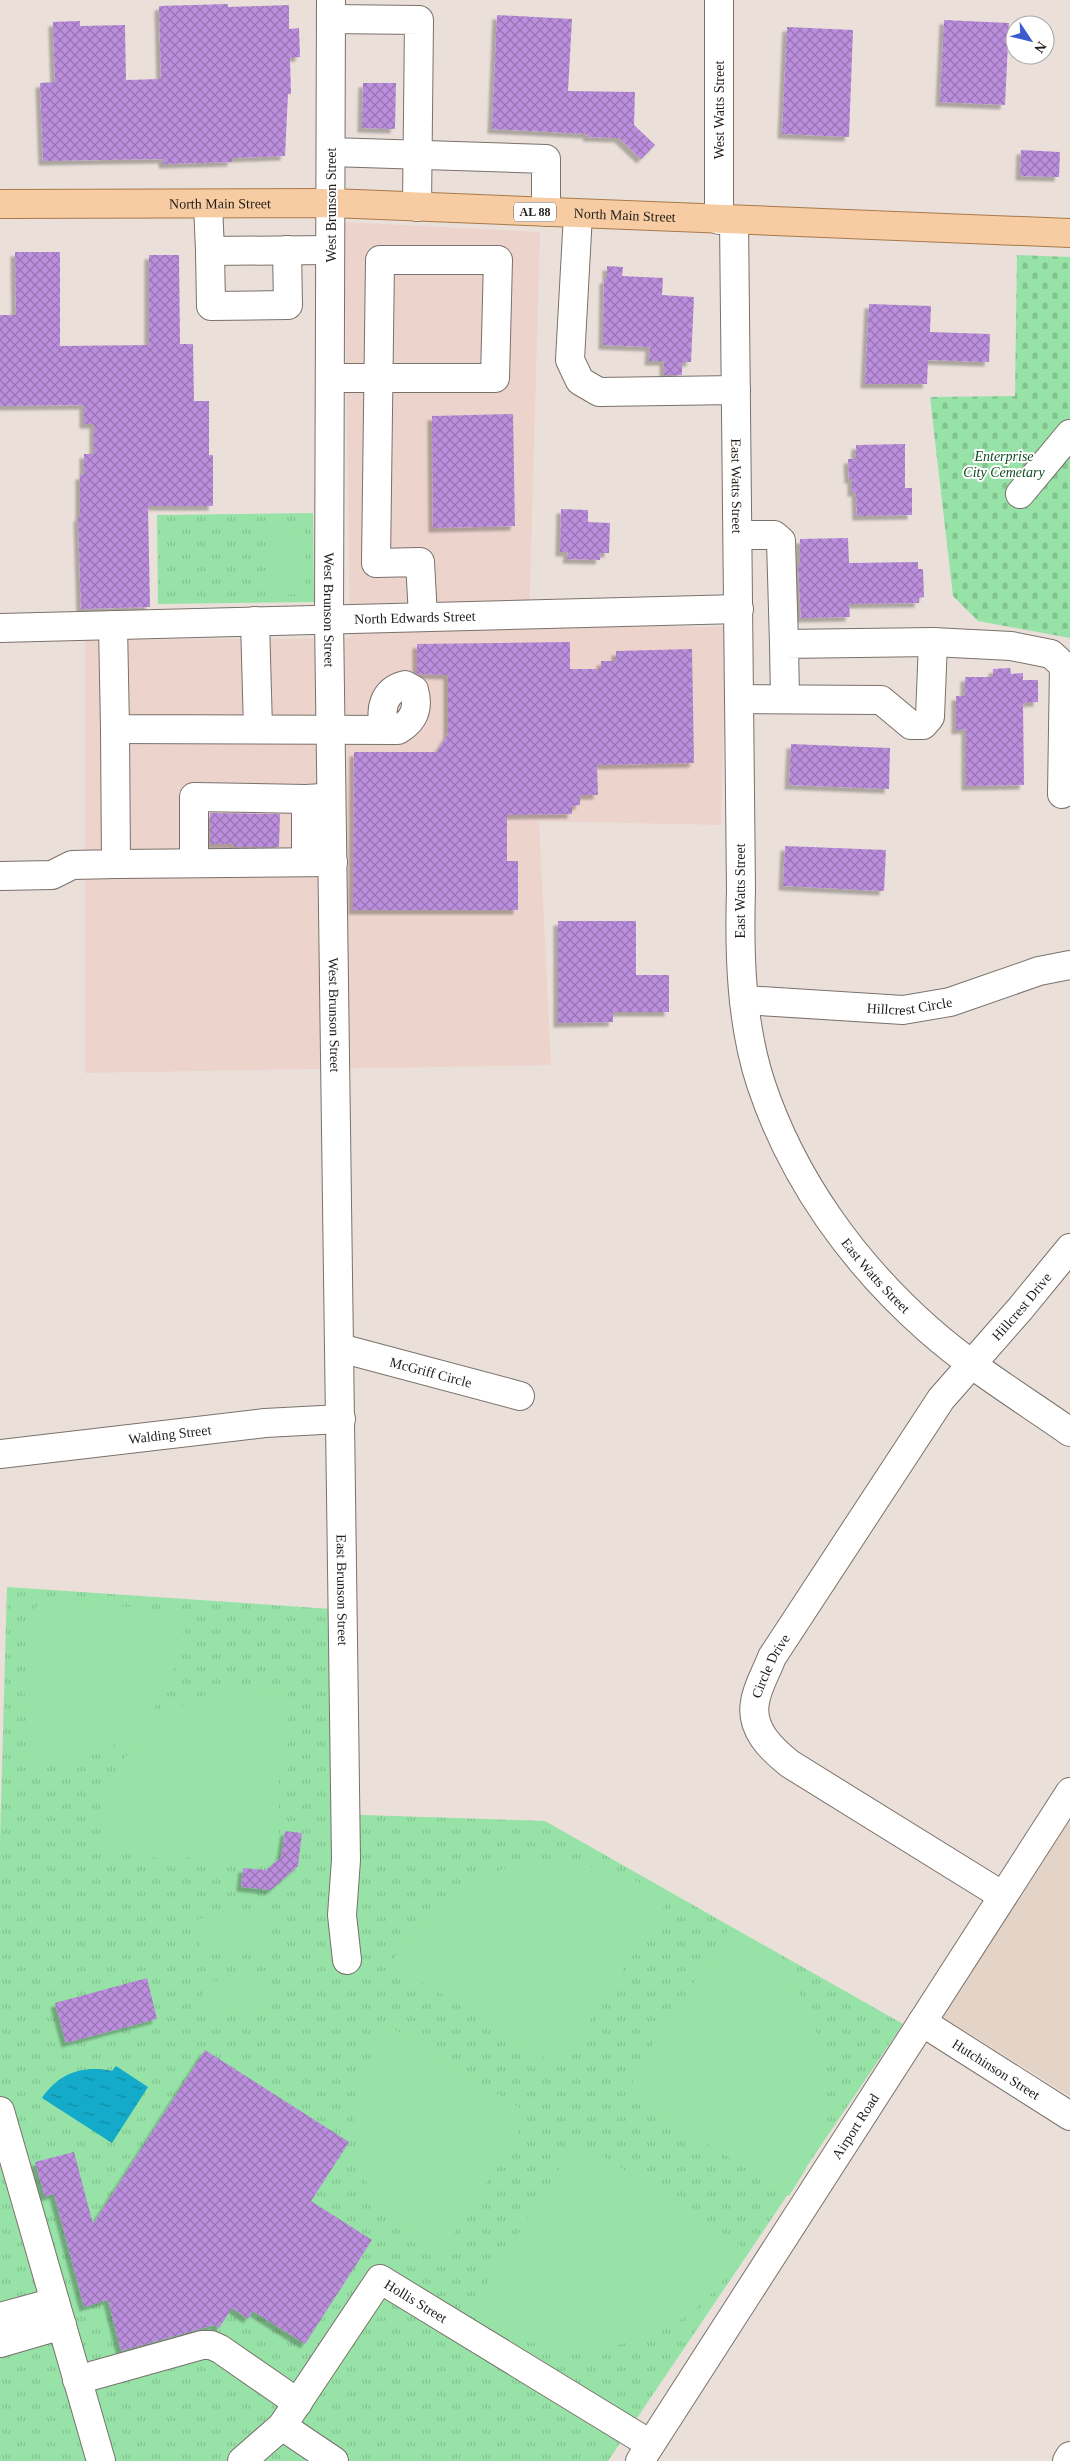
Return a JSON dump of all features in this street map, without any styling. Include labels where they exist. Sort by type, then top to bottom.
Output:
[{"type":"main road","name":"North Main Street","points":[[0,204],[331,203],[1070,233]]},
{"type":"street","name":"West Watts Street","points":[[718,0],[727,220]]},
{"type":"street","name":"West Brunson Street","points":[[331,10],[330,730],[319,799],[333,862],[339,1219]]},
{"type":"street","points":[[331,10],[419,20],[417,207]]},
{"type":"street","points":[[331,152],[546,158],[546,212]]},
{"type":"street","points":[[208,204],[211,306],[288,305],[287,250]]},
{"type":"street","points":[[578,214],[570,360],[580,381],[599,392],[736,390]]},
{"type":"street","name":"East Watts Street","points":[[727,220],[736,390],[740,699],[741,890],[739,937],[744,1000],[761,1083],[777,1127],[798,1169],[849,1247],[879,1282],[930,1331],[971,1363],[1070,1432]]},
{"type":"street","points":[[210,251],[330,250]]},
{"type":"street","points":[[330,378],[378,378],[496,378],[498,260],[380,260],[378,378],[376,563],[420,562],[423,616]]},
{"type":"street","points":[[1020,494],[1070,434]]},
{"type":"street","points":[[738,535],[774,535],[781,541],[785,699]]},
{"type":"street","name":"North Edwards Street","points":[[0,628],[329,618],[739,609]]},
{"type":"street","points":[[255,621],[258,730]]},
{"type":"street","points":[[113,625],[116,864]]},
{"type":"street","points":[[784,644],[934,642],[1012,646],[1051,654],[1064,666],[1062,794]]},
{"type":"street","points":[[740,699],[881,700],[911,724],[923,725],[930,717],[934,642]]},
{"type":"street","points":[[115,729],[386,729]]},
{"type":"street","points":[[194,863],[194,798],[319,799],[306,862]]},
{"type":"street","points":[[0,876],[52,876],[72,865],[333,862]]},
{"type":"street","name":"Hillcrest Circle","points":[[744,1000],[903,1010],[950,1002],[1039,970],[1070,965]]},
{"type":"street","name":"East Brunson Street","points":[[339,1219],[346,1860],[342,1915],[347,1960]]},
{"type":"street","name":"Hillcrest Drive","points":[[971,1363],[1020,1310],[1070,1248]]},
{"type":"street","name":"McGriff Circle","points":[[340,1348],[520,1396]]},
{"type":"street","name":"Circle Drive","points":[[971,1363],[941,1399],[772,1657],[755,1703],[758,1728],[771,1749],[790,1764],[1003,1896]]},
{"type":"street","name":"Walding Street","points":[[0,1454],[265,1423],[341,1419]]},
{"type":"street","name":"Airport Road","points":[[645,2452],[1070,1792]]},
{"type":"street","name":"Hutchinson Street","points":[[922,2022],[1070,2116]]},
{"type":"street","points":[[0,2111],[101,2461]]},
{"type":"street","name":"Hollis Street","points":[[242,2461],[282,2426],[380,2279],[645,2452]]},
{"type":"street","points":[[0,2317],[58,2314]]},
{"type":"street","points":[[0,2343],[58,2314]]},
{"type":"street","points":[[77,2380],[202,2345],[211,2345],[220,2349],[298,2403]]},
{"type":"street","points":[[282,2426],[334,2461]]},
{"type":"street","points":[[1067,2461],[1070,2456]]},
{"type":"shaded area","points":[[344,222],[540,232],[529,625],[726,627],[721,825],[539,821],[551,1065],[85,1073],[85,640],[350,638]]},
{"type":"shaded area","points":[[1070,1820],[1070,2096],[943,2017]]},
{"type":"green space","name":"Enterprise City Cemetary","points":[[1017,255],[1070,257],[1070,638],[978,621],[953,596],[930,397],[1015,396]]},
{"type":"green space","points":[[313,513],[314,602],[158,604],[157,515]]},
{"type":"green space","points":[[305,528],[306,594],[269,595],[267,529]]},
{"type":"green space","points":[[7,1587],[332,1609],[333,1814],[545,1821],[903,2024],[608,2461],[0,2461],[0,1841]]},
{"type":"green space","points":[[95,1602],[186,1616],[180,1649],[171,1679],[157,1704],[140,1725],[119,1742],[93,1754],[63,1762],[29,1765],[24,1683],[28,1619],[39,1603]]},
{"type":"green space","points":[[232,1687],[288,1692],[288,1774],[279,1775],[279,1855],[266,1866],[186,1857],[185,1865],[99,1845],[111,1781],[119,1766],[143,1737],[174,1712],[207,1694]]},
{"type":"green space","points":[[551,1861],[583,1865],[612,1873],[670,1898],[564,2060],[551,2062],[391,1963],[422,1920],[457,1890],[499,1870],[523,1864]]},
{"type":"green space","points":[[265,1913],[268,1946],[200,1952],[197,1919]]},
{"type":"green space","points":[[729,1929],[763,1950],[786,1973],[801,1996],[813,2021],[821,2048],[825,2076],[825,2103],[821,2131],[810,2161],[789,2196],[635,2098],[632,2076]]},
{"type":"green space","points":[[270,1975],[272,2008],[205,2014],[202,1982]]},
{"type":"green space","points":[[386,2024],[522,2109],[522,2126],[441,2254],[410,2236],[383,2211],[368,2185],[358,2154],[354,2121],[358,2091],[367,2065]]},
{"type":"green space","points":[[591,2148],[746,2249],[722,2282],[705,2300],[684,2317],[660,2331],[634,2341],[606,2347],[578,2349],[550,2347],[523,2340],[494,2327],[470,2310],[569,2153]]},
{"type":"water","points":[[116,2066],[148,2087],[112,2143],[42,2098],[56,2082],[72,2073],[91,2069],[112,2071]]},
{"type":"building","points":[[228,4],[228,7],[289,5],[289,29],[299,28],[300,57],[290,58],[291,94],[288,94],[285,156],[232,158],[232,162],[163,164],[163,159],[43,161],[40,83],[55,82],[53,22],[80,21],[80,26],[125,25],[126,80],[161,79],[159,6]]},
{"type":"building","points":[[497,15],[572,19],[568,91],[635,92],[634,125],[655,145],[641,159],[619,138],[587,137],[588,134],[492,129]]},
{"type":"building","points":[[944,20],[1005,23],[1005,65],[1007,65],[1005,105],[940,102]]},
{"type":"building","points":[[787,27],[853,30],[849,137],[782,134]]},
{"type":"building","points":[[363,83],[396,83],[395,129],[362,128]]},
{"type":"building","points":[[1021,150],[1060,152],[1059,177],[1020,176]]},
{"type":"building","points":[[15,252],[60,252],[60,346],[149,345],[149,255],[179,255],[180,344],[193,344],[194,401],[209,401],[209,455],[213,455],[213,506],[148,506],[150,607],[81,609],[78,517],[80,517],[80,475],[84,475],[84,454],[94,454],[94,424],[84,424],[84,405],[0,406],[0,315],[16,315]]},
{"type":"building","points":[[607,266],[623,267],[622,276],[663,278],[662,295],[694,297],[691,362],[682,362],[682,375],[664,375],[664,361],[649,361],[650,347],[603,345],[604,279],[607,279]]},
{"type":"building","points":[[869,304],[931,306],[930,332],[990,334],[989,362],[928,360],[927,384],[865,384]]},
{"type":"building","points":[[513,414],[515,526],[433,528],[432,416]]},
{"type":"building","points":[[905,444],[905,488],[912,488],[912,515],[857,516],[856,492],[852,492],[852,479],[849,479],[848,459],[856,459],[856,445]]},
{"type":"building","points":[[561,509],[588,510],[588,522],[610,523],[609,553],[601,553],[600,560],[567,559],[568,552],[560,552]]},
{"type":"building","points":[[848,538],[849,563],[918,562],[918,569],[923,569],[924,597],[919,598],[919,603],[849,604],[850,617],[801,618],[798,565],[800,565],[800,539]]},
{"type":"building","points":[[570,642],[570,669],[601,669],[601,661],[616,661],[616,651],[692,649],[694,763],[597,765],[598,795],[580,795],[580,805],[572,806],[572,814],[507,815],[507,861],[518,861],[518,910],[353,910],[354,752],[437,752],[448,734],[448,675],[417,674],[417,644]]},
{"type":"building","points":[[1010,668],[1011,674],[1023,673],[1023,680],[1038,680],[1038,702],[1023,703],[1024,785],[966,786],[966,729],[956,730],[956,696],[965,696],[965,677],[993,677],[993,669]]},
{"type":"building","points":[[791,744],[890,748],[889,789],[789,785]]},
{"type":"building","points":[[210,813],[280,814],[279,847],[234,847],[234,844],[210,844]]},
{"type":"building","points":[[785,846],[886,850],[884,891],[783,886]]},
{"type":"building","points":[[558,921],[636,921],[636,975],[669,975],[669,1012],[613,1012],[613,1022],[558,1023]]},
{"type":"building","points":[[285,1831],[302,1833],[298,1866],[271,1890],[241,1887],[243,1868],[266,1870],[281,1857]]},
{"type":"building","points":[[147,1978],[157,2019],[66,2043],[55,2003]]},
{"type":"building","points":[[205,2050],[349,2142],[311,2201],[372,2240],[305,2344],[253,2311],[248,2319],[232,2308],[219,2328],[215,2325],[121,2351],[108,2300],[84,2307],[54,2194],[45,2197],[35,2162],[74,2152],[93,2224]]}]
